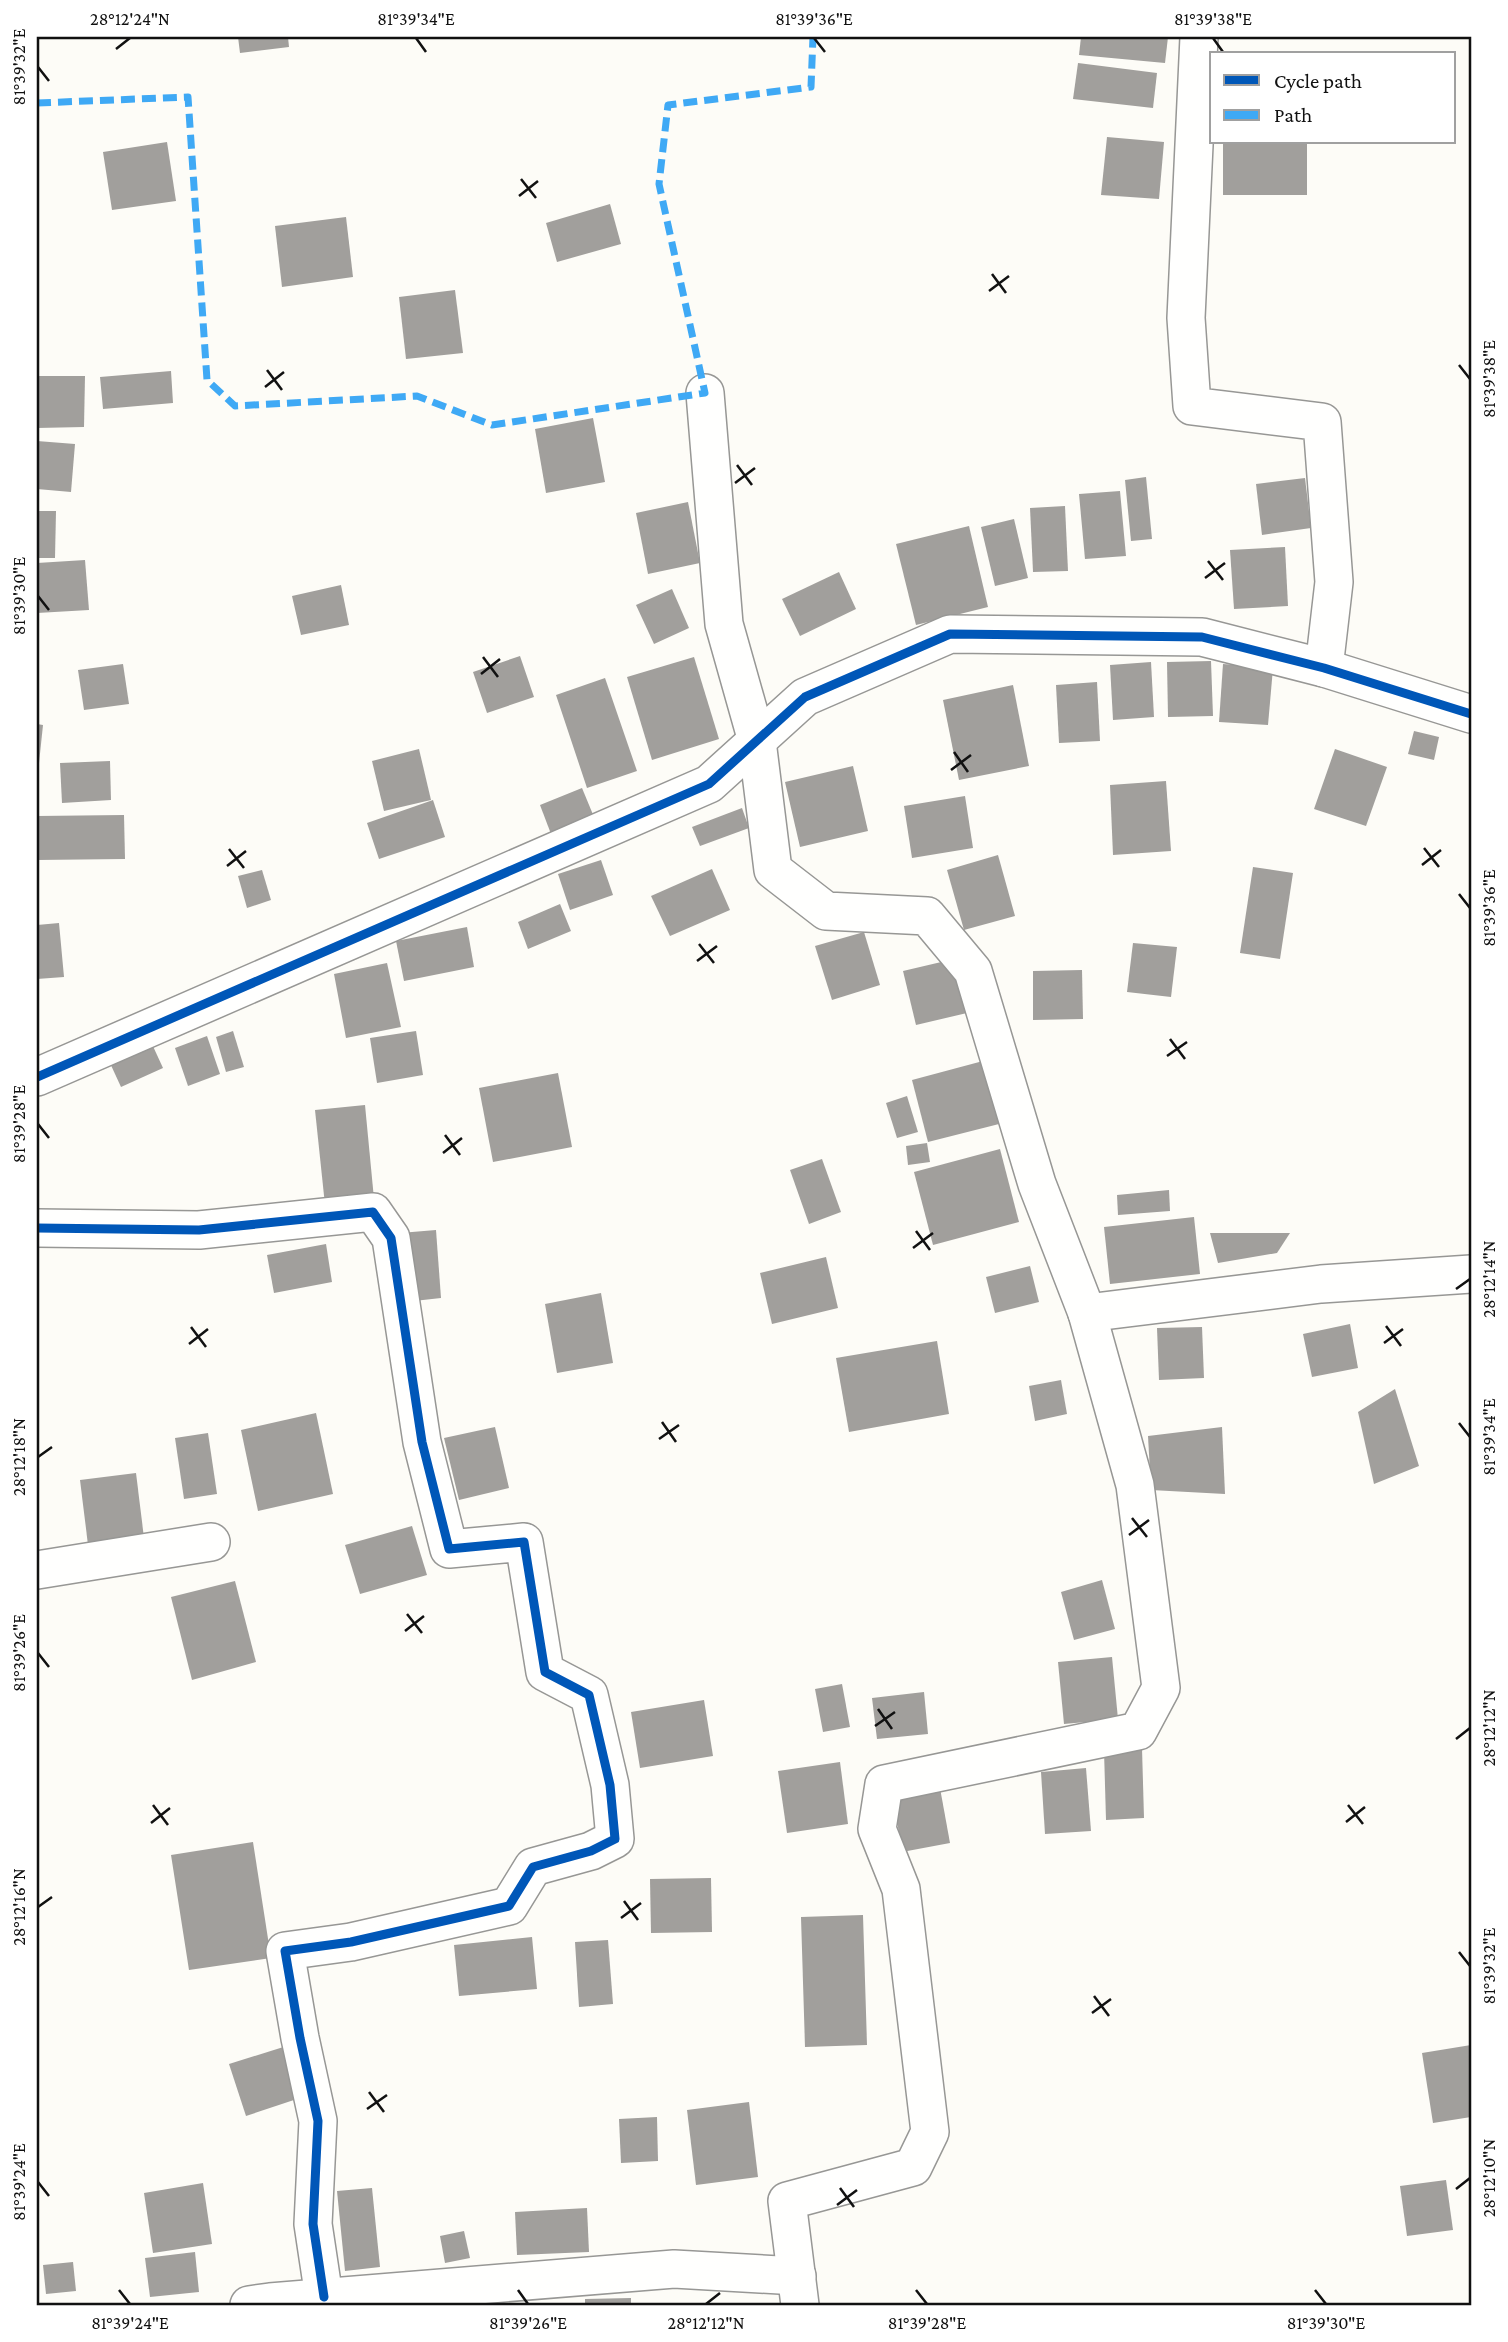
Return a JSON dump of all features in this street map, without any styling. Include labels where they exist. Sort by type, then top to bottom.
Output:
[{"type":"street","points":[[1199,37],[1186,318],[1192,406],[1322,422],[1334,582],[1324,668]]},
{"type":"street","points":[[249,2305],[324,2297],[393,2299],[674,2269],[799,2291],[787,2201],[913,2167],[930,2132],[901,1889],[877,1829],[884,1784],[1138,1731],[1161,1688],[1135,1485],[1087,1313],[1037,1184],[973,971],[927,916],[826,911],[773,870],[757,741],[724,624],[705,393]]},
{"type":"street","points":[[37,1077],[709,784],[805,697],[950,634],[1202,637],[1324,668],[1453,706],[1471,714]]},
{"type":"street","points":[[37,1228],[199,1230],[373,1212],[391,1238],[422,1443],[449,1549],[524,1542],[545,1672],[589,1695],[610,1785],[615,1839],[591,1851],[533,1867],[509,1906],[351,1942],[285,1951],[318,2121],[313,2224],[324,2297]]},
{"type":"street","points":[[1087,1313],[1321,1284],[1471,1274]]},
{"type":"street","points":[[37,1570],[211,1542]]},
{"type":"building","points":[[238,37],[288,37],[289,47],[240,53]]},
{"type":"building","points":[[1081,37],[1168,37],[1165,63],[1079,55]]},
{"type":"building","points":[[1078,63],[1157,73],[1153,108],[1073,99]]},
{"type":"building","points":[[1107,137],[1164,142],[1159,199],[1101,195]]},
{"type":"building","points":[[167,142],[176,201],[112,210],[103,152]]},
{"type":"building","points":[[1223,144],[1307,144],[1307,195],[1223,195]]},
{"type":"building","points":[[610,204],[621,244],[557,262],[546,223]]},
{"type":"building","points":[[346,217],[353,277],[282,287],[275,226]]},
{"type":"building","points":[[455,290],[463,353],[406,359],[399,297]]},
{"type":"building","points":[[171,371],[173,403],[103,409],[100,377]]},
{"type":"building","points":[[37,376],[85,376],[84,427],[37,428]]},
{"type":"building","points":[[593,418],[605,482],[546,493],[535,429]]},
{"type":"building","points":[[37,441],[75,444],[71,492],[37,489]]},
{"type":"building","points":[[1146,477],[1152,539],[1131,541],[1125,480]]},
{"type":"building","points":[[1305,478],[1311,528],[1262,535],[1256,484]]},
{"type":"building","points":[[1120,491],[1126,556],[1085,559],[1079,494]]},
{"type":"building","points":[[688,502],[700,563],[648,574],[636,513]]},
{"type":"building","points":[[1065,506],[1068,571],[1033,572],[1030,508]]},
{"type":"building","points":[[37,511],[56,511],[55,558],[37,558]]},
{"type":"building","points":[[1014,519],[1028,578],[995,586],[981,527]]},
{"type":"building","points":[[969,526],[988,607],[916,625],[896,544]]},
{"type":"building","points":[[1285,547],[1288,606],[1234,609],[1230,550]]},
{"type":"building","points":[[85,560],[89,610],[37,613],[37,563]]},
{"type":"building","points":[[839,572],[856,609],[800,636],[782,599]]},
{"type":"building","points":[[341,585],[349,625],[301,635],[292,596]]},
{"type":"building","points":[[672,589],[689,628],[654,644],[636,605]]},
{"type":"building","points":[[520,656],[534,697],[487,713],[473,672]]},
{"type":"building","points":[[694,657],[719,739],[652,760],[627,677]]},
{"type":"building","points":[[1211,661],[1213,716],[1168,717],[1167,662]]},
{"type":"building","points":[[1151,662],[1154,717],[1113,720],[1110,665]]},
{"type":"building","points":[[123,664],[129,704],[84,710],[78,670]]},
{"type":"building","points":[[1223,664],[1273,668],[1268,725],[1219,722]]},
{"type":"building","points":[[605,678],[637,771],[587,788],[556,695]]},
{"type":"building","points":[[1097,682],[1100,741],[1059,743],[1056,685]]},
{"type":"building","points":[[1013,685],[1029,766],[959,780],[943,700]]},
{"type":"building","points":[[37,724],[43,725],[39,763],[37,762]]},
{"type":"building","points":[[1414,731],[1439,737],[1434,760],[1408,754]]},
{"type":"building","points":[[419,749],[431,800],[384,811],[372,761]]},
{"type":"building","points":[[1335,749],[1387,767],[1366,826],[1314,809]]},
{"type":"building","points":[[110,761],[111,800],[62,803],[60,763]]},
{"type":"building","points":[[853,766],[868,831],[800,847],[785,782]]},
{"type":"building","points":[[1166,781],[1171,851],[1113,855],[1110,785]]},
{"type":"building","points":[[582,788],[594,817],[551,834],[540,805]]},
{"type":"building","points":[[965,796],[973,848],[912,858],[904,806]]},
{"type":"building","points":[[433,800],[445,837],[379,859],[367,823]]},
{"type":"building","points":[[742,808],[749,828],[700,846],[692,827]]},
{"type":"building","points":[[124,815],[125,859],[37,860],[37,816]]},
{"type":"building","points":[[998,855],[1015,916],[964,930],[947,870]]},
{"type":"building","points":[[601,860],[613,895],[570,910],[558,874]]},
{"type":"building","points":[[1253,867],[1293,873],[1280,959],[1240,953]]},
{"type":"building","points":[[712,869],[730,910],[670,936],[651,896]]},
{"type":"building","points":[[262,870],[271,900],[247,908],[238,876]]},
{"type":"building","points":[[560,904],[571,931],[528,949],[518,922]]},
{"type":"building","points":[[59,923],[64,977],[37,979],[37,925]]},
{"type":"building","points":[[467,927],[474,967],[404,981],[396,941]]},
{"type":"building","points":[[864,932],[880,985],[832,1000],[815,946]]},
{"type":"building","points":[[1133,943],[1177,947],[1171,997],[1127,992]]},
{"type":"building","points":[[954,959],[967,1013],[916,1025],[903,971]]},
{"type":"building","points":[[387,963],[401,1027],[346,1038],[334,974]]},
{"type":"building","points":[[1082,970],[1083,1019],[1033,1020],[1033,971]]},
{"type":"building","points":[[146,1031],[163,1068],[121,1087],[104,1050]]},
{"type":"building","points":[[233,1031],[244,1067],[226,1072],[216,1037]]},
{"type":"building","points":[[416,1031],[423,1075],[377,1083],[370,1038]]},
{"type":"building","points":[[207,1036],[220,1074],[188,1086],[175,1048]]},
{"type":"building","points":[[983,1061],[999,1124],[928,1142],[912,1080]]},
{"type":"building","points":[[558,1073],[572,1147],[493,1162],[479,1088]]},
{"type":"building","points":[[907,1096],[918,1132],[897,1138],[886,1103]]},
{"type":"building","points":[[365,1105],[374,1199],[325,1205],[315,1110]]},
{"type":"building","points":[[927,1143],[930,1162],[908,1165],[906,1146]]},
{"type":"building","points":[[1000,1149],[1019,1222],[933,1245],[914,1172]]},
{"type":"building","points":[[822,1159],[841,1212],[809,1224],[790,1170]]},
{"type":"building","points":[[1169,1190],[1170,1211],[1118,1215],[1117,1195]]},
{"type":"building","points":[[1194,1217],[1200,1274],[1110,1284],[1104,1227]]},
{"type":"building","points":[[436,1230],[441,1298],[405,1302],[400,1233]]},
{"type":"building","points":[[1210,1233],[1290,1233],[1277,1253],[1218,1263]]},
{"type":"building","points":[[326,1244],[332,1282],[274,1293],[267,1255]]},
{"type":"building","points":[[826,1257],[838,1308],[772,1324],[760,1273]]},
{"type":"building","points":[[1030,1266],[1039,1302],[995,1313],[986,1277]]},
{"type":"building","points":[[601,1293],[613,1363],[557,1373],[545,1304]]},
{"type":"building","points":[[1350,1324],[1358,1368],[1312,1377],[1303,1334]]},
{"type":"building","points":[[1202,1327],[1204,1378],[1159,1380],[1157,1328]]},
{"type":"building","points":[[937,1341],[949,1414],[849,1432],[836,1358]]},
{"type":"building","points":[[1061,1380],[1067,1414],[1035,1421],[1029,1386]]},
{"type":"building","points":[[1395,1389],[1419,1466],[1374,1484],[1358,1412]]},
{"type":"building","points":[[316,1413],[333,1494],[258,1511],[241,1430]]},
{"type":"building","points":[[495,1427],[509,1488],[459,1500],[444,1438]]},
{"type":"building","points":[[1222,1427],[1225,1494],[1151,1490],[1148,1436]]},
{"type":"building","points":[[208,1433],[217,1494],[184,1499],[175,1438]]},
{"type":"building","points":[[136,1473],[145,1546],[89,1553],[80,1480]]},
{"type":"building","points":[[412,1526],[427,1575],[360,1594],[345,1545]]},
{"type":"building","points":[[1102,1580],[1115,1629],[1074,1640],[1061,1592]]},
{"type":"building","points":[[235,1581],[256,1662],[192,1680],[171,1597]]},
{"type":"building","points":[[1112,1657],[1118,1719],[1064,1724],[1058,1662]]},
{"type":"building","points":[[842,1684],[850,1727],[823,1732],[815,1689]]},
{"type":"building","points":[[924,1692],[928,1734],[877,1739],[872,1698]]},
{"type":"building","points":[[704,1700],[713,1756],[640,1768],[631,1712]]},
{"type":"building","points":[[1142,1748],[1144,1818],[1106,1820],[1104,1750]]},
{"type":"building","points":[[840,1762],[848,1824],[787,1833],[778,1771]]},
{"type":"building","points":[[1086,1768],[1091,1831],[1045,1834],[1041,1772]]},
{"type":"building","points":[[940,1788],[950,1843],[902,1852],[893,1796]]},
{"type":"building","points":[[253,1842],[271,1958],[189,1970],[171,1855]]},
{"type":"building","points":[[711,1878],[712,1932],[651,1933],[650,1879]]},
{"type":"building","points":[[863,1915],[867,2045],[805,2047],[801,1917]]},
{"type":"building","points":[[532,1937],[537,1989],[459,1996],[454,1945]]},
{"type":"building","points":[[608,1940],[613,2004],[579,2007],[575,1942]]},
{"type":"building","points":[[293,2044],[309,2095],[246,2116],[229,2064]]},
{"type":"building","points":[[1471,2045],[1471,2117],[1433,2123],[1422,2053]]},
{"type":"building","points":[[749,2102],[758,2177],[696,2185],[687,2110]]},
{"type":"building","points":[[657,2117],[658,2161],[621,2163],[619,2119]]},
{"type":"building","points":[[1446,2180],[1453,2230],[1407,2236],[1400,2186]]},
{"type":"building","points":[[203,2183],[212,2244],[153,2253],[144,2193]]},
{"type":"building","points":[[372,2188],[380,2267],[345,2271],[337,2191]]},
{"type":"building","points":[[587,2208],[589,2252],[517,2255],[515,2212]]},
{"type":"building","points":[[464,2231],[470,2258],[445,2263],[440,2236]]},
{"type":"building","points":[[195,2252],[199,2292],[150,2297],[145,2258]]},
{"type":"building","points":[[73,2262],[76,2291],[46,2294],[43,2265]]},
{"type":"building","points":[[631,2298],[631,2305],[585,2305],[585,2299]]},
{"type":"marked path","points":[[37,103],[188,97],[207,380],[235,406],[417,396],[492,425],[705,393],[659,184],[668,105],[811,87],[813,37]]},
{"type":"cycle path","points":[[37,1077],[709,784],[805,697],[950,634],[1202,637],[1324,668],[1471,714]]},
{"type":"cycle path","points":[[37,1228],[199,1230],[373,1212],[391,1238],[422,1442],[449,1549],[524,1542],[545,1672],[589,1695],[610,1785],[615,1839],[591,1851],[533,1867],[509,1906],[351,1942],[285,1951],[318,2121],[313,2224],[324,2297]]}]
